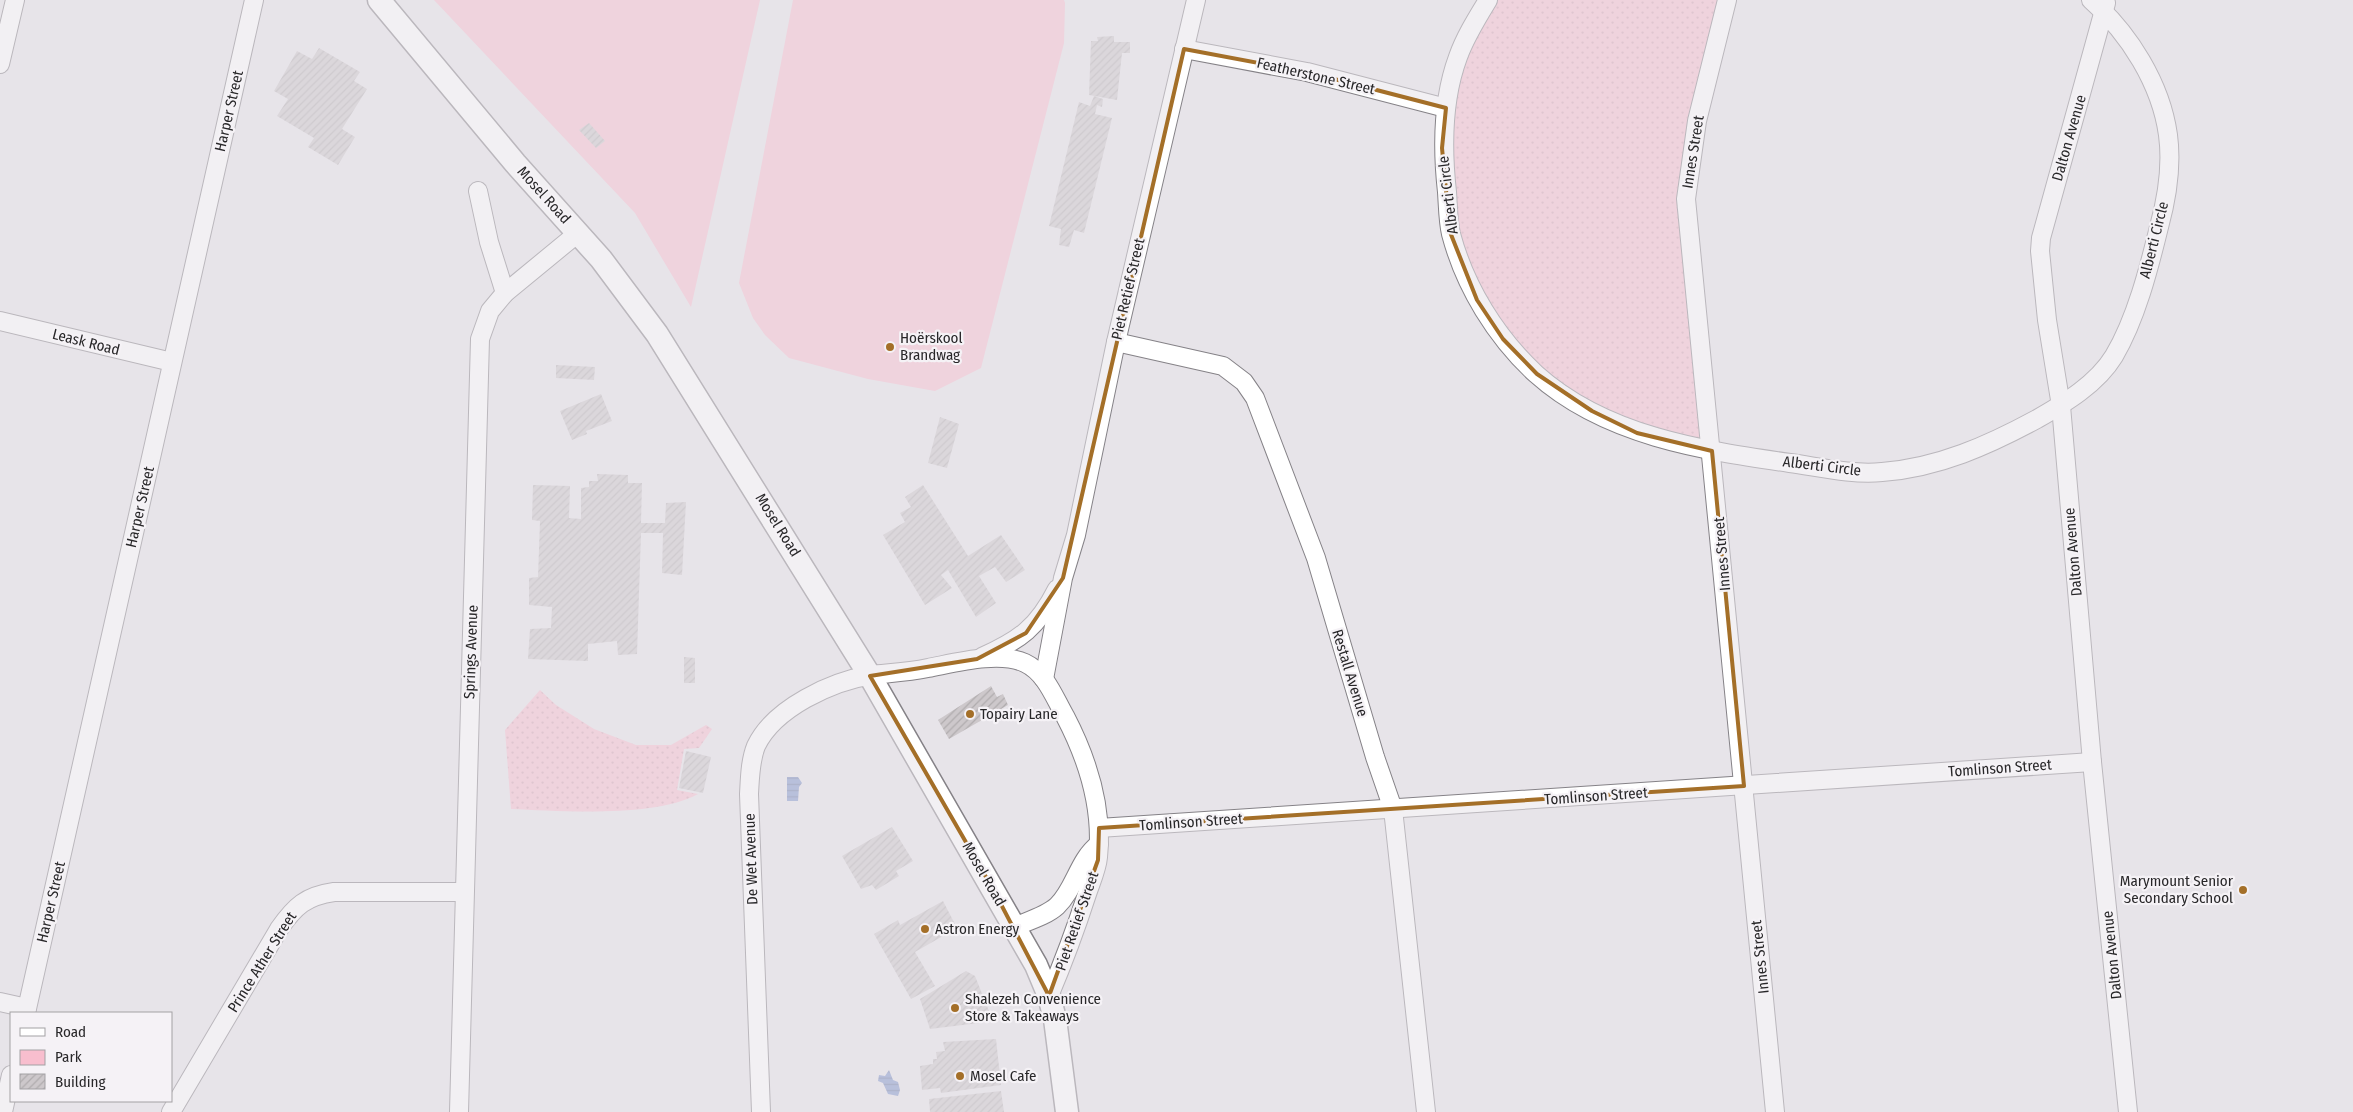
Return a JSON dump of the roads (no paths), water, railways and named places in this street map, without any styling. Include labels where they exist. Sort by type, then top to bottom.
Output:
[{"type":"street","points":[[0,64],[15,0]]},
{"type":"street","name":"Harper Street","points":[[26,1011],[254,0]]},
{"type":"street","name":"Mosel Road","points":[[379,0],[515,163],[578,233],[630,295],[657,334],[870,676],[1036,965],[1049,996],[1058,1041],[1067,1112]]},
{"type":"street","name":"Piet Retief Street","points":[[1044,679],[1063,578],[1076,535],[1116,342],[1196,0]]},
{"type":"street","name":"Alberti Circle","points":[[1488,0],[1457,58],[1446,108],[1442,148],[1450,232],[1477,300],[1504,339],[1537,374],[1592,411],[1637,433],[1712,452],[1853,471],[1879,472],[1933,462],[1997,441],[2060,406],[2092,382],[2113,357],[2128,325],[2149,266],[2163,215],[2169,169],[2168,133],[2157,95],[2143,65],[2125,35],[2101,4]]},
{"type":"street","name":"Innes Street","points":[[1727,0],[1696,122],[1686,199],[1775,1112]]},
{"type":"street","name":"Dalton Avenue","points":[[2101,4],[2041,238],[2040,251],[2047,320],[2060,406],[2092,762],[2128,1112]]},
{"type":"street","name":"Featherstone Street","points":[[1184,49],[1307,72],[1446,108]]},
{"type":"street","points":[[478,191],[489,242],[505,293]]},
{"type":"street","name":"Springs Avenue","points":[[459,1112],[480,339],[490,311],[505,293],[578,233]]},
{"type":"street","name":"Leask Road","points":[[0,321],[172,362]]},
{"type":"street","name":"Restall Avenue","points":[[1116,342],[1224,366],[1244,382],[1255,398],[1316,558],[1375,757],[1393,809],[1426,1112]]},
{"type":"street","name":"Piet Retief Street","points":[[870,676],[920,670],[977,659],[1014,643],[1026,633],[1040,616],[1063,578]]},
{"type":"street","name":"Piet Retief Street","points":[[977,659],[1013,660],[1026,664],[1044,679],[1068,723],[1093,782],[1099,836],[1098,860],[1049,996]]},
{"type":"street","name":"De Wet Avenue","points":[[761,1112],[749,794],[750,767],[756,746],[770,725],[796,706],[829,686],[870,676]]},
{"type":"street","name":"Tomlinson Street","points":[[1099,836],[1393,809],[2092,762]]},
{"type":"street","name":"Piet Retief Street","points":[[1014,927],[1050,912],[1058,905],[1099,836]]},
{"type":"street","name":"Prince Ather Street","points":[[171,1112],[279,929],[302,902],[317,894],[334,892],[464,892]]},
{"type":"street","points":[[0,1002],[26,1011]]},
{"type":"street","points":[[3,1112],[10,1080]]},
{"type":"water","points":[[787,777],[798,777],[802,783],[799,787],[798,801],[787,801]]},
{"type":"water","points":[[889,1070],[893,1080],[898,1082],[900,1090],[898,1096],[888,1094],[883,1083],[878,1081],[879,1075],[885,1076]]},
{"type":"place","name":"Hoërskool Brandwag","points":[[890,347]]},
{"type":"place","name":"Topairy Lane","points":[[970,714]]},
{"type":"place","name":"Marymount Senior Secondary School","points":[[2243,890]]},
{"type":"place","name":"Astron Energy","points":[[925,929]]},
{"type":"place","name":"Shalezeh Convenience Store & Takeaways","points":[[955,1008]]},
{"type":"place","name":"Mosel Cafe","points":[[960,1076]]}]
